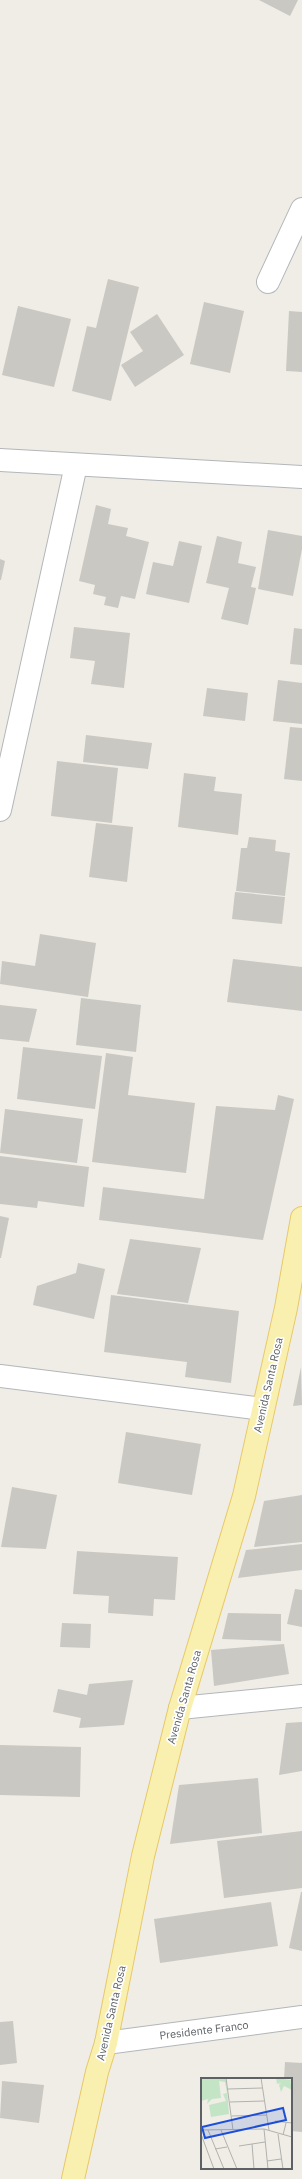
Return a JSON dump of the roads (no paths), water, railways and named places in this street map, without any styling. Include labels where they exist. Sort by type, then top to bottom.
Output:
[{"type":"main road","name":"Avenida Santa Rosa","points":[[73,2179],[97,2072],[106,2043],[143,1856],[180,1708],[244,1496],[286,1308],[302,1218]]},
{"type":"street","points":[[268,282],[302,209]]},
{"type":"street","points":[[0,460],[302,477]]},
{"type":"street","points":[[0,810],[76,465]]},
{"type":"street","points":[[0,1376],[263,1409]]},
{"type":"street","points":[[180,1708],[302,1696]]},
{"type":"street","name":"Presidente Franco","points":[[106,2043],[302,2017]]}]
